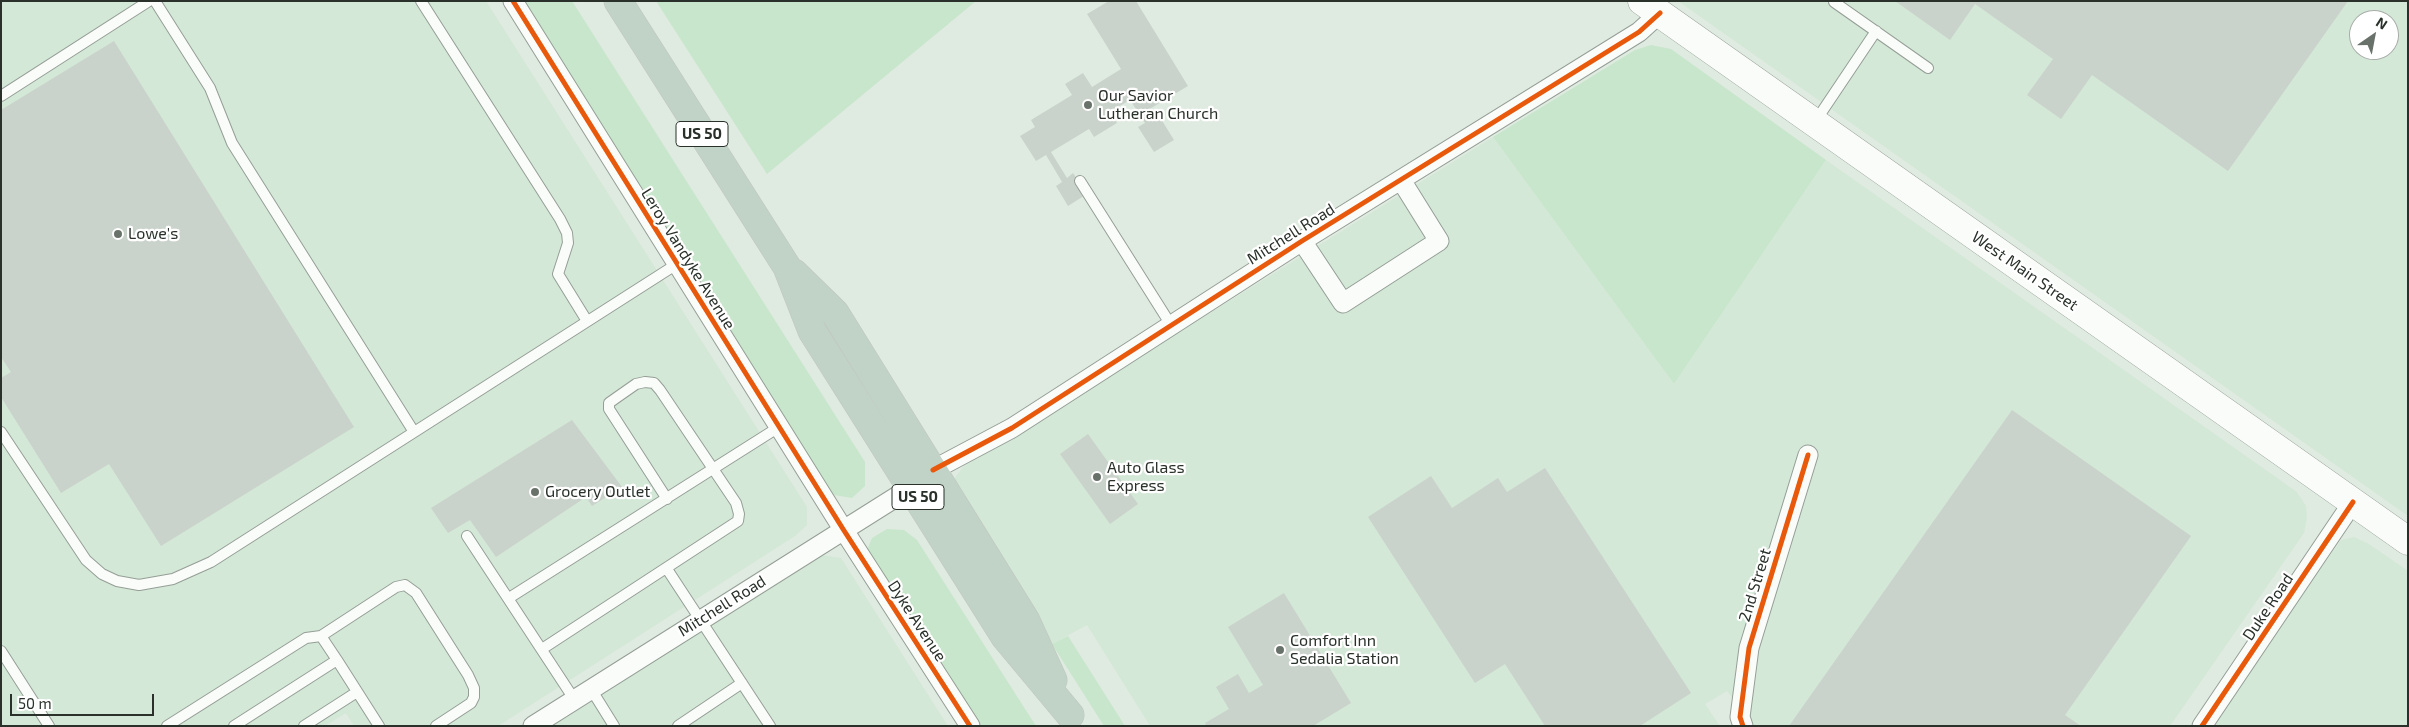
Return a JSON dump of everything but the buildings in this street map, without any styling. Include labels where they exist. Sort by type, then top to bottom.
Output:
[{"type":"highway","name":"US 50","points":[[618,1],[787,267],[812,331],[1005,637],[1073,720]]},
{"type":"highway","name":"US 50","points":[[787,267],[835,313],[1026,621],[1073,720]]},
{"type":"main road","name":"West Main Street","points":[[1656,5],[1814,122],[2408,541]]},
{"type":"street","name":"Leroy Vandyke Avenue","points":[[512,1],[843,529]]},
{"type":"street","name":"Mitchell Road","points":[[933,470],[1012,428],[1302,241],[1639,32],[1656,5]]},
{"type":"street","points":[[1302,241],[1343,303],[1439,241],[1401,180]]},
{"type":"street","name":"2nd Street","points":[[1743,726],[1740,717],[1749,648],[1808,455]]},
{"type":"street","name":"Mitchell Road","points":[[532,726],[843,529],[912,488]]},
{"type":"street","name":"Duke Road","points":[[2202,726],[2353,502]]},
{"type":"street","name":"Dyke Avenue","points":[[843,529],[970,726]]},
{"type":"lane","points":[[1,96],[149,1]]},
{"type":"lane","points":[[155,1],[210,88],[232,143],[414,432]]},
{"type":"lane","points":[[421,1],[567,233],[568,243],[558,274],[587,321]]},
{"type":"lane","points":[[1834,2],[1928,68]]},
{"type":"lane","points":[[1814,122],[1876,31]]},
{"type":"lane","points":[[1080,181],[1171,325]]},
{"type":"lane","points":[[1,432],[86,560],[102,574],[139,585],[173,579],[211,562],[677,264]]},
{"type":"lane","points":[[542,649],[738,521],[740,514],[736,504],[654,383],[636,384],[609,403],[609,409],[667,499]]},
{"type":"lane","points":[[509,598],[779,427]]},
{"type":"lane","points":[[467,536],[574,699]]},
{"type":"lane","points":[[667,569],[770,726]]},
{"type":"lane","points":[[167,726],[306,638],[321,636],[396,587],[405,586],[410,588],[427,609],[474,688],[474,697],[470,703],[436,726]]},
{"type":"lane","points":[[321,636],[380,726]]},
{"type":"lane","points":[[1,651],[49,726]]},
{"type":"lane","points":[[234,726],[337,660]]},
{"type":"lane","points":[[678,726],[742,683]]},
{"type":"lane","points":[[591,689],[614,726]]},
{"type":"lane","points":[[304,726],[358,692]]},
{"type":"shaded area","points":[[1,1],[486,1],[807,507],[807,525],[795,536],[498,726],[354,726],[346,713],[325,726],[1,726]]},
{"type":"shaded area","points":[[517,1],[572,1],[865,462],[865,486],[852,498],[834,495],[820,479]]},
{"type":"shaded area","points":[[656,1],[976,1],[767,174]]},
{"type":"shaded area","points":[[1678,1],[2408,1],[2408,516]]},
{"type":"shaded area","points":[[1651,45],[1671,49],[1826,160],[1674,384],[1493,137],[1635,50]]},
{"type":"shaded area","points":[[1493,137],[1674,384],[1826,160],[2297,492],[2306,506],[2307,518],[2304,533],[2170,726],[1753,726],[1727,691],[1705,704],[1720,726],[1150,726],[1087,625],[1052,644],[958,496],[954,479],[964,466]]},
{"type":"shaded area","points":[[887,529],[904,530],[917,540],[1036,726],[979,726],[867,550],[872,538]]},
{"type":"shaded area","points":[[2354,537],[2369,544],[2408,571],[2408,726],[2209,726],[2341,540]]},
{"type":"shaded area","points":[[821,555],[841,558],[948,726],[552,726]]},
{"type":"shaded area","points":[[1068,636],[1125,726],[1104,726],[1052,644]]},
{"type":"cycle path","points":[[513,1],[843,529],[970,726]]},
{"type":"cycle path","points":[[933,470],[1012,428],[1302,241],[1639,32],[1660,13]]},
{"type":"cycle path","points":[[1743,726],[1740,717],[1749,648],[1808,455]]},
{"type":"cycle path","points":[[2202,726],[2353,502]]},
{"type":"place","name":"Our Savior Lutheran Church","points":[[1088,105]]},
{"type":"place","name":"Lowe's","points":[[118,234]]},
{"type":"place","name":"Auto Glass Express","points":[[1097,477]]},
{"type":"place","name":"Grocery Outlet","points":[[535,492]]},
{"type":"place","name":"Comfort Inn Sedalia Station","points":[[1280,650]]}]
